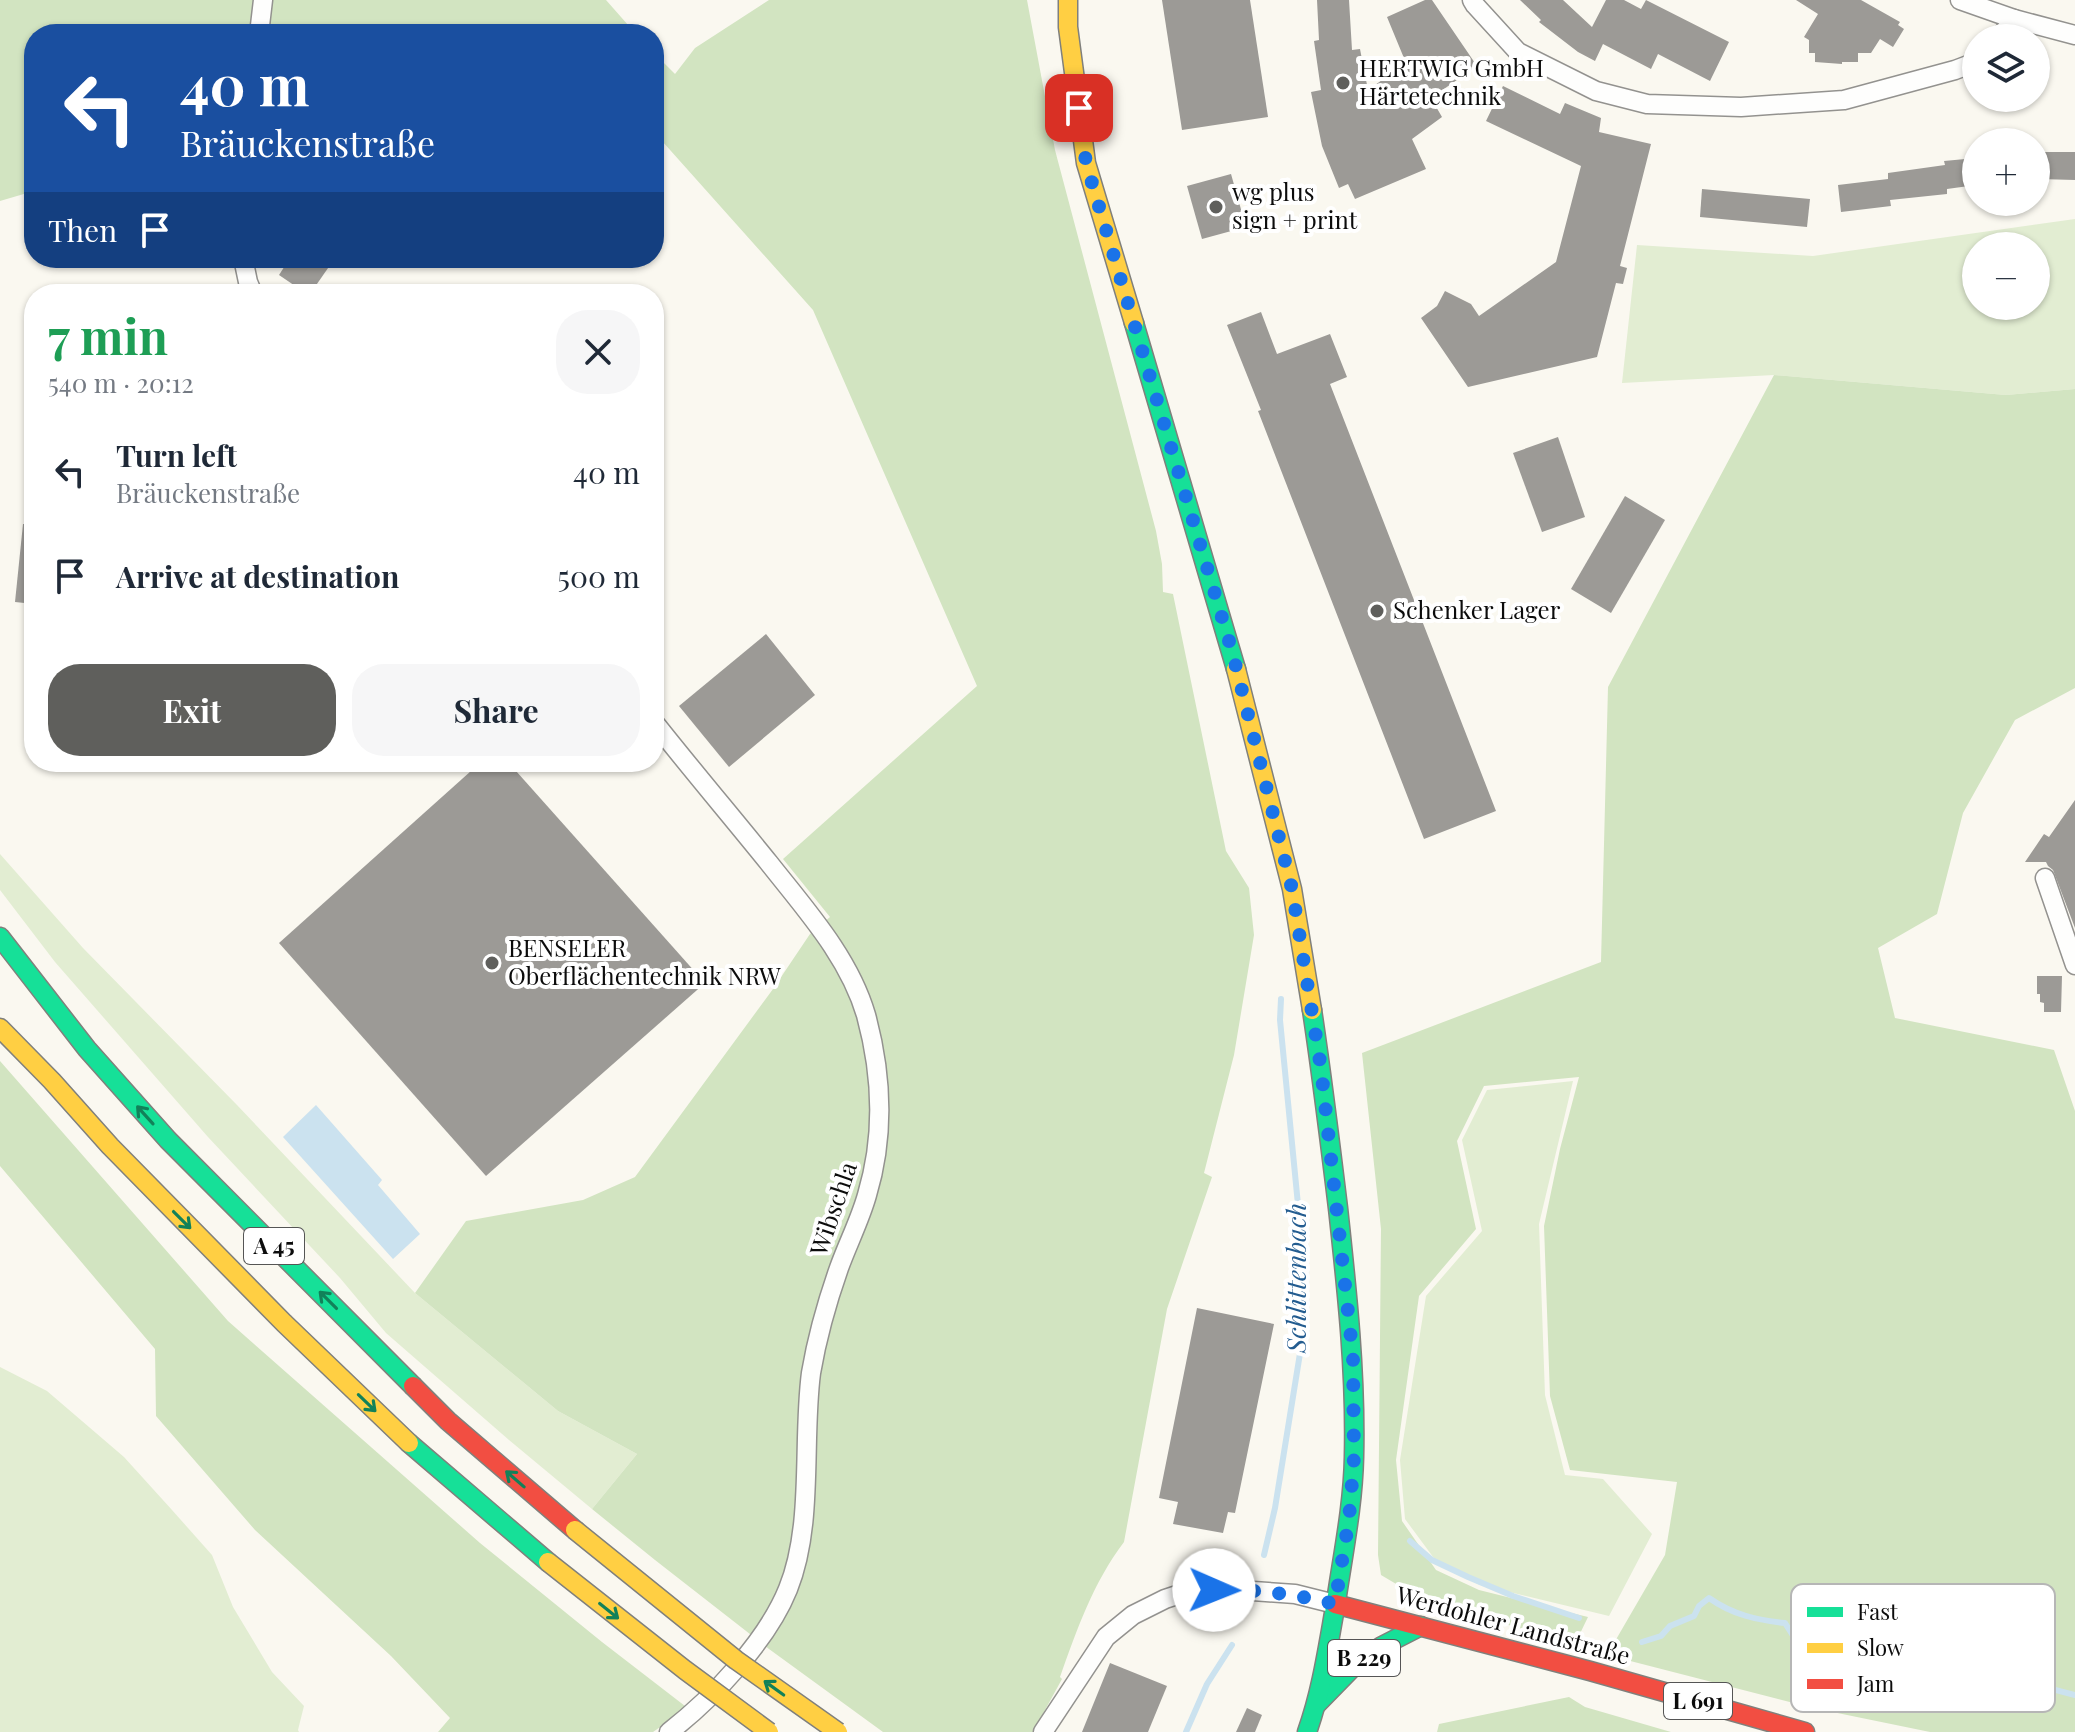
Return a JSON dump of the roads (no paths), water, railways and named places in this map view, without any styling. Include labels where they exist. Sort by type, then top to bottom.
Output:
[{"type":"main road","name":"B 229","points":[[1068,0],[1068,27],[1086,163],[1232,651],[1292,889],[1321,1068],[1353,1357],[1354,1458],[1349,1519],[1325,1667],[1307,1732]]},
{"type":"main road","name":"A 45","points":[[4,931],[87,1049],[187,1159],[448,1421],[726,1653],[838,1732]]},
{"type":"main road","name":"A 45","points":[[0,1015],[52,1081],[120,1157],[294,1333],[413,1447],[646,1641],[769,1732]]},
{"type":"main road","points":[[0,1028],[52,1081]]},
{"type":"main road","name":"Werdohler Landstraße","points":[[1335,1604],[1805,1732]]},
{"type":"main road","name":"B 229","points":[[1317,1704],[1358,1662],[1421,1626]]},
{"type":"street","points":[[260,24],[263,0]]},
{"type":"street","points":[[1472,0],[1518,52],[1596,91],[1647,104],[1741,107],[1844,100],[1962,67]]},
{"type":"street","points":[[1960,0],[2014,19],[2075,35]]},
{"type":"street","points":[[2010,24],[2014,19]]},
{"type":"street","name":"Wibschla","points":[[664,734],[805,908],[841,959],[865,1013],[878,1070],[880,1109],[876,1159],[867,1195],[824,1313],[812,1372],[806,1426],[801,1543],[790,1586],[759,1640],[694,1713],[669,1732]]},
{"type":"street","points":[[2045,878],[2075,965]]},
{"type":"street","points":[[1043,1732],[1106,1637],[1133,1615],[1165,1599],[1189,1591],[1239,1590],[1295,1594],[1335,1604]]},
{"type":"water","points":[[316,1105],[382,1180],[378,1185],[420,1234],[393,1259],[283,1137]]},
{"type":"waterway","name":"Schlittenbach","points":[[1264,1555],[1275,1508],[1302,1341],[1299,1215],[1280,1020],[1281,999]]},
{"type":"waterway","points":[[1410,1541],[1432,1560],[1468,1577],[1579,1618]]},
{"type":"waterway","points":[[1642,1642],[1661,1636],[1670,1626],[1694,1616],[1699,1606],[1709,1598],[1746,1616],[1785,1623],[1791,1632]]},
{"type":"waterway","name":"Schlittenbach","points":[[1186,1732],[1207,1684],[1232,1645]]},
{"type":"waterway","points":[[2055,1690],[2075,1695]]},
{"type":"place","name":"HERTWIG GmbH Härtetechnik","points":[[1343,83]]},
{"type":"place","name":"wg plus sign + print","points":[[1216,207]]},
{"type":"place","name":"Schenker Lager","points":[[1377,611]]},
{"type":"place","name":"BENSELER Oberflächentechnik NRW","points":[[492,963]]}]
